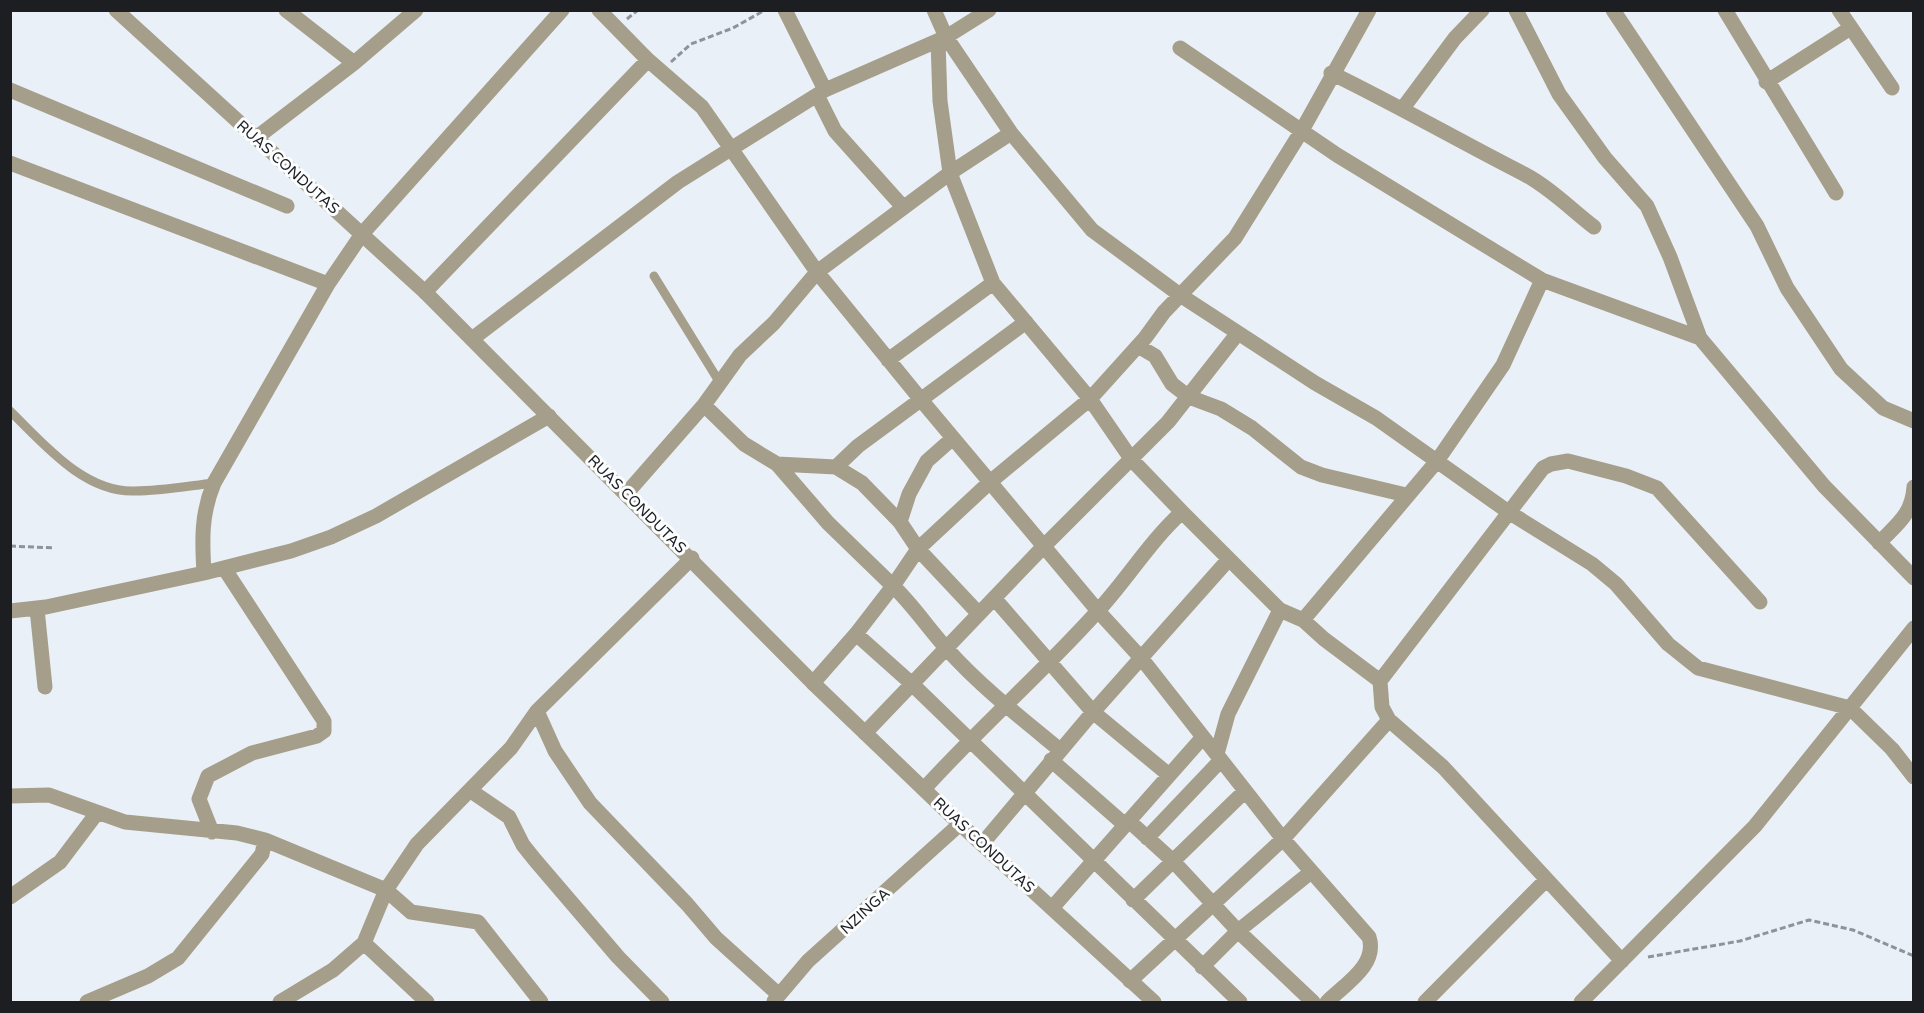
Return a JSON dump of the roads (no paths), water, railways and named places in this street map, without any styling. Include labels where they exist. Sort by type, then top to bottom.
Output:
[{"type":"street","name":"RUAS CONDUTAS","points":[[116,10],[425,292],[692,558],[813,683],[960,824],[1154,1002]]},
{"type":"street","points":[[286,10],[354,63]]},
{"type":"street","points":[[256,138],[354,63],[416,10]]},
{"type":"street","points":[[204,573],[201,530],[205,505],[214,483],[328,284],[362,234],[562,10]]},
{"type":"street","points":[[599,10],[648,60],[702,108],[817,272],[921,401],[1098,611],[1142,659],[1283,839],[1369,937],[1372,947],[1369,962],[1327,1002]]},
{"type":"street","points":[[785,10],[835,131],[903,207]]},
{"type":"street","points":[[934,10],[942,39],[940,100],[950,173],[993,283],[1090,399],[1132,460],[1182,512],[1280,610],[1303,620],[1324,639],[1380,681]]},
{"type":"street","points":[[472,339],[644,205],[821,93],[942,39],[989,10]]},
{"type":"street","points":[[813,683],[856,634],[918,549],[990,482],[1090,399],[1180,295],[1236,238],[1300,132],[1331,73],[1369,10]]},
{"type":"street","points":[[1403,108],[1455,38],[1482,10]]},
{"type":"street","points":[[1516,10],[1559,94],[1605,158],[1647,206],[1670,257],[1700,338],[1824,486],[1914,578]]},
{"type":"street","points":[[1613,10],[1756,226],[1787,288],[1841,369],[1883,408],[1914,421]]},
{"type":"street","points":[[1839,10],[1892,88]]},
{"type":"street","points":[[1728,12],[1766,82],[1836,193]]},
{"type":"street","points":[[1766,82],[1850,29]]},
{"type":"street","points":[[942,39],[1011,133],[1092,230],[1180,295],[1376,418],[1510,513],[1592,564],[1616,584],[1668,645],[1698,668],[1850,708],[1892,749],[1914,777]]},
{"type":"street","points":[[1180,48],[1300,132],[1542,280],[1700,338]]},
{"type":"street","points":[[425,292],[648,60]]},
{"type":"street","points":[[1331,73],[1403,108],[1500,164],[1524,174],[1594,227]]},
{"type":"street","points":[[10,90],[286,206]]},
{"type":"street","points":[[626,494],[704,405],[740,355],[774,323],[817,272],[950,173],[1011,133]]},
{"type":"street","points":[[10,163],[328,284]]},
{"type":"street","points":[[1303,620],[1437,462],[1503,365],[1542,280]]},
{"type":"street","points":[[888,360],[993,283]]},
{"type":"street","points":[[836,467],[858,446],[1026,322]]},
{"type":"street","points":[[865,733],[1044,546],[1132,460],[1190,397],[1238,333]]},
{"type":"street","points":[[1138,346],[1155,356],[1172,384],[1190,397],[1221,409],[1252,428],[1310,471],[1407,495]]},
{"type":"street","points":[[704,405],[738,439],[777,464],[828,523],[914,606],[946,648],[1127,823],[1173,861],[1238,931],[1313,1002]]},
{"type":"street","points":[[10,611],[37,609],[204,573],[291,551],[376,516],[549,416]]},
{"type":"street","points":[[900,522],[909,494],[927,461],[953,438]]},
{"type":"street","points":[[1622,961],[1443,767],[1425,754],[1389,720],[1382,707],[1380,681],[1543,468],[1551,464],[1568,461],[1643,482],[1669,498],[1760,602]]},
{"type":"street","points":[[777,464],[836,467],[862,483],[900,522],[918,549],[979,614]]},
{"type":"street","points":[[1880,543],[1908,512],[1912,505],[1914,487]]},
{"type":"street","points":[[924,789],[969,739],[1049,663],[1098,611],[1182,512]]},
{"type":"street","points":[[280,1002],[333,970],[364,943],[386,890],[417,844],[511,748],[537,711],[692,558]]},
{"type":"street","points":[[982,844],[1093,712],[1229,559]]},
{"type":"street","points":[[212,832],[199,799],[208,776],[252,753],[317,736],[324,731],[324,721],[224,568]]},
{"type":"street","points":[[994,598],[1093,712],[1169,775]]},
{"type":"street","points":[[37,609],[45,687]]},
{"type":"street","points":[[1147,838],[1219,757],[1228,714],[1280,610]]},
{"type":"street","points":[[1581,1002],[1755,826],[1914,628]]},
{"type":"street","points":[[856,634],[912,684],[1173,940],[1240,1002]]},
{"type":"street","points":[[537,711],[555,751],[590,803],[687,904],[716,938],[776,998]]},
{"type":"street","points":[[1130,981],[1283,839],[1389,720]]},
{"type":"street","points":[[1052,908],[1203,737]]},
{"type":"street","points":[[471,790],[509,817],[529,853],[618,957],[662,1002]]},
{"type":"street","points":[[1133,900],[1244,792]]},
{"type":"street","points":[[10,796],[50,795],[97,813],[151,826],[237,833],[265,840],[386,890],[411,912],[478,922],[541,1002]]},
{"type":"street","points":[[10,897],[60,862],[97,813]]},
{"type":"street","name":"NZINGA","points":[[776,998],[808,961],[960,824]]},
{"type":"street","points":[[87,1002],[148,976],[178,958],[262,854],[265,840]]},
{"type":"street","points":[[1202,967],[1238,931],[1311,872]]},
{"type":"street","points":[[1425,1002],[1546,880]]},
{"type":"street","points":[[364,943],[427,1002]]},
{"type":"lane","points":[[654,276],[720,383]]},
{"type":"lane","points":[[10,411],[59,459],[102,486],[134,492],[214,483]]}]
